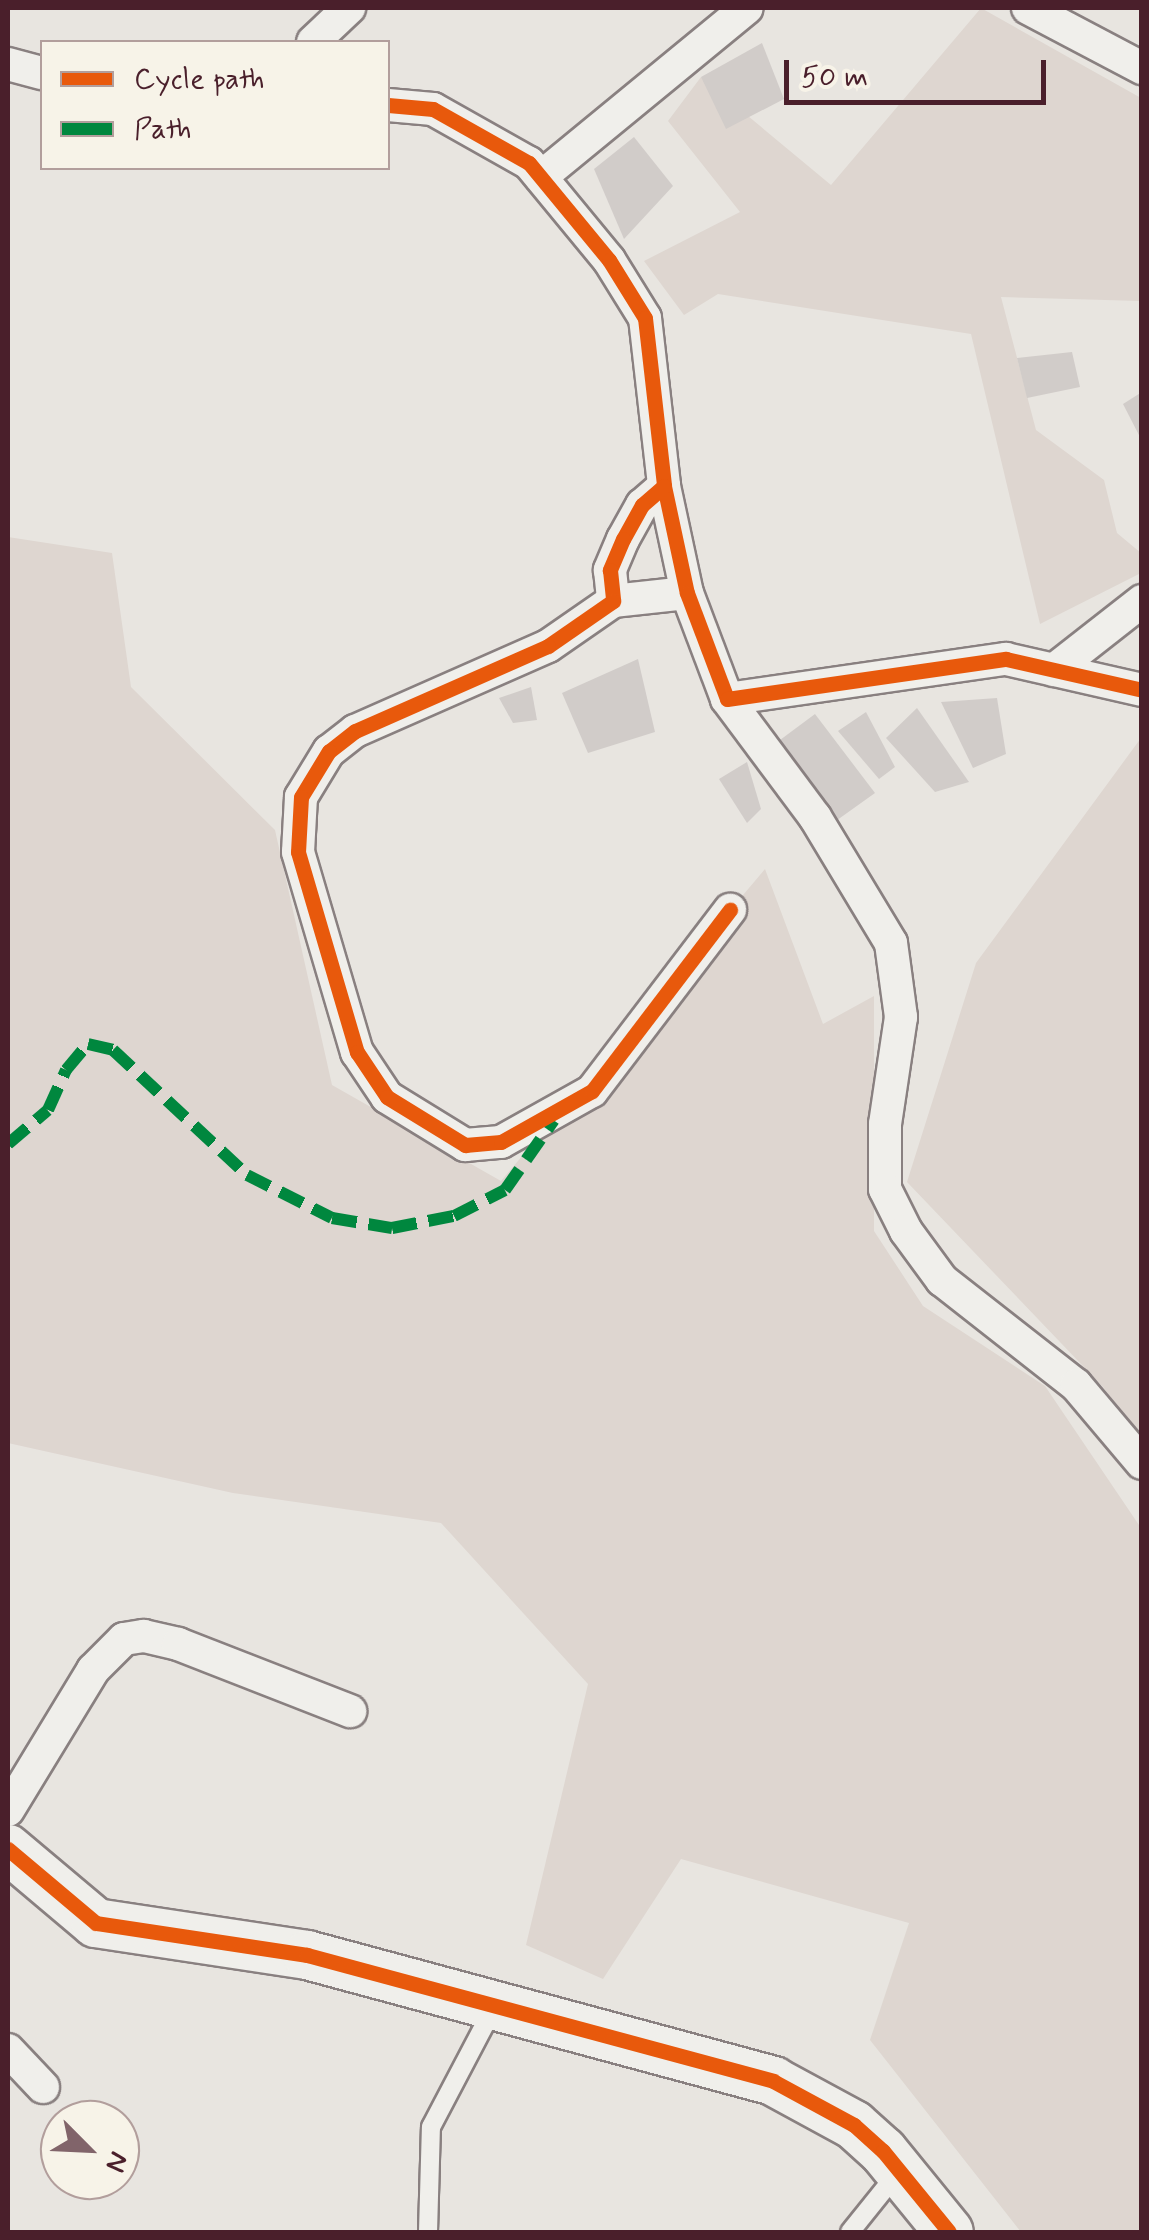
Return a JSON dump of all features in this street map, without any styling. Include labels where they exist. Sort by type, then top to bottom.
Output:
[{"type":"street","points":[[315,40],[350,8]]},
{"type":"street","points":[[540,177],[747,8]]},
{"type":"street","points":[[1028,8],[1142,68]]},
{"type":"street","points":[[8,64],[40,72]]},
{"type":"street","points":[[390,105],[433,109],[530,164],[609,260],[646,318],[664,486],[686,594],[727,700],[816,818],[891,943],[901,1016],[885,1124],[886,1190],[906,1231],[942,1280],[1076,1384],[1142,1463]]},
{"type":"street","points":[[613,601],[610,570],[623,539],[642,506],[664,486]]},
{"type":"street","points":[[686,594],[613,601],[548,646],[355,731],[314,772],[301,797],[298,852],[357,1052],[388,1097],[465,1145],[502,1142],[592,1091],[730,910]]},
{"type":"street","points":[[1054,670],[1142,601]]},
{"type":"street","points":[[727,700],[984,660],[1054,670],[1142,690]]},
{"type":"street","points":[[8,1810],[74,1697],[124,1640],[144,1636],[178,1644],[350,1711]]},
{"type":"street","points":[[8,1849],[96,1923],[306,1955],[773,2082],[854,2126],[899,2170],[949,2232]]},
{"type":"street","points":[[8,2050],[43,2087]]},
{"type":"lane","points":[[428,2232],[431,2127],[494,2006]]},
{"type":"lane","points":[[850,2232],[899,2170]]},
{"type":"shaded area","points":[[981,8],[1141,98],[1141,301],[1001,297],[1036,430],[1104,480],[1117,533],[1141,553],[1141,573],[1040,624],[971,334],[718,294],[684,315],[644,261],[740,212],[668,121],[701,77],[831,185]]},
{"type":"shaded area","points":[[8,537],[112,553],[131,687],[275,830],[332,1085],[501,1181],[765,869],[823,1024],[874,996],[874,1231],[923,1306],[1045,1386],[1141,1528],[1141,2232],[1021,2232],[870,2040],[909,1923],[681,1859],[603,1979],[526,1945],[588,1684],[441,1523],[233,1493],[8,1443]]},
{"type":"shaded area","points":[[1141,738],[1141,1438],[1103,1387],[907,1182],[976,963]]},
{"type":"building","points":[[762,43],[784,99],[726,129],[701,77]]},
{"type":"building","points":[[634,137],[673,186],[624,239],[594,169]]},
{"type":"building","points":[[1072,352],[1080,387],[1027,398],[1017,358]]},
{"type":"building","points":[[1142,392],[1142,441],[1123,404]]},
{"type":"building","points":[[638,659],[655,732],[588,753],[562,693]]},
{"type":"building","points":[[531,687],[537,720],[513,723],[499,698]]},
{"type":"building","points":[[997,698],[1006,754],[973,768],[941,702]]},
{"type":"building","points":[[917,708],[969,782],[935,792],[886,738]]},
{"type":"building","points":[[866,712],[895,767],[879,779],[838,731]]},
{"type":"building","points":[[815,714],[875,793],[833,823],[783,761],[780,740]]},
{"type":"building","points":[[747,762],[761,809],[747,823],[719,779]]},
{"type":"marked path","points":[[8,1144],[48,1110],[66,1070],[88,1044],[113,1050],[247,1175],[332,1218],[392,1228],[454,1216],[505,1190],[554,1120]]},
{"type":"cycle path","points":[[390,105],[433,109],[529,163],[609,260],[645,318],[664,486],[687,593],[727,699],[1006,659],[1142,690]]},
{"type":"cycle path","points":[[664,486],[642,505],[623,539],[610,570],[613,601],[548,646],[355,731],[329,751],[301,797],[298,852],[357,1052],[387,1097],[465,1145],[501,1142],[592,1091],[730,910]]},
{"type":"cycle path","points":[[8,1849],[96,1923],[307,1955],[773,2081],[854,2125],[883,2151],[949,2232]]}]
